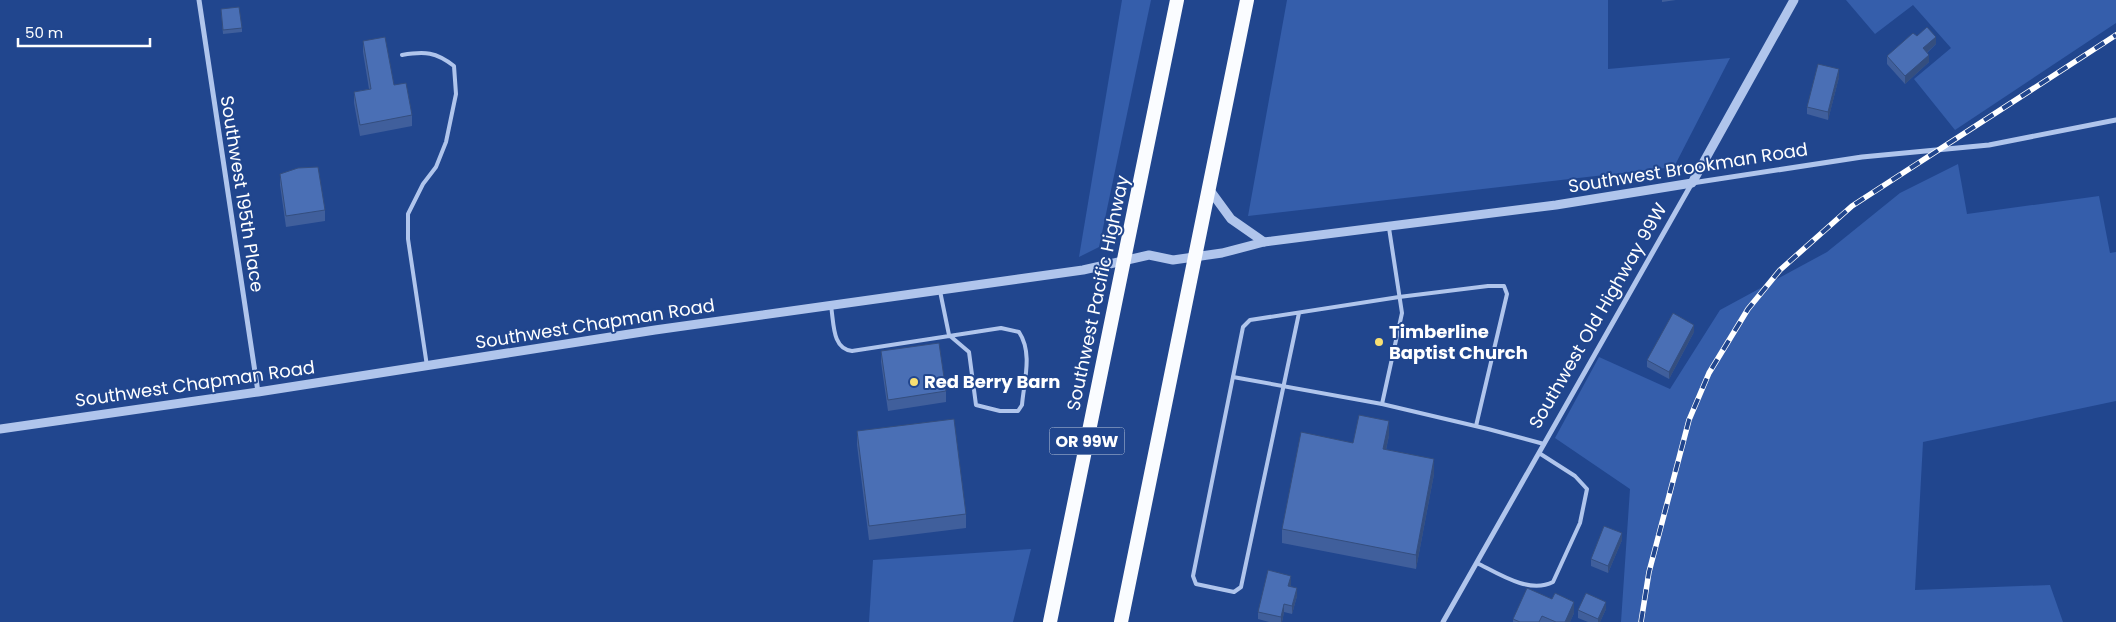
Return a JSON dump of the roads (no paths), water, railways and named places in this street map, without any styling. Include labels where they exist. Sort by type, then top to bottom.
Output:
[{"type":"highway","name":"Southwest Pacific Highway","points":[[1050,622],[1177,0]]},
{"type":"highway","points":[[1121,622],[1248,0]]},
{"type":"street","name":"Southwest 195th Place","points":[[199,0],[258,392]]},
{"type":"street","name":"Southwest Old Highway 99W","points":[[1443,622],[1692,184],[1794,0]]},
{"type":"street","name":"Southwest Brookman Road","points":[[1195,256],[1222,253],[1264,242],[1556,205],[1862,157],[1989,145],[2116,120]]},
{"type":"street","points":[[1209,189],[1231,219],[1264,242]]},
{"type":"street","name":"Southwest Chapman Road","points":[[0,428],[258,392],[656,330],[1083,270],[1150,255],[1173,260],[1195,256]]},
{"type":"lane","points":[[402,54],[418,52],[440,55],[454,66],[456,94],[446,142],[436,167],[423,184],[408,214],[408,239],[427,366]]},
{"type":"lane","points":[[1382,404],[1402,312],[1388,226]]},
{"type":"lane","points":[[1299,312],[1241,587],[1234,592],[1196,584],[1193,576],[1243,327],[1250,320],[1299,312],[1399,297],[1488,286],[1504,286],[1507,294],[1476,426]]},
{"type":"lane","points":[[831,306],[838,345],[844,350],[852,352],[949,335],[1002,328],[1019,332],[1024,339],[1027,354],[1022,405],[1018,410],[1000,411],[976,405],[969,352],[949,335],[940,290]]},
{"type":"lane","points":[[1233,377],[1382,404],[1544,444]]},
{"type":"lane","points":[[1477,563],[1505,577],[1532,586],[1544,586],[1552,582],[1580,523],[1587,489],[1575,476],[1539,453]]},
{"type":"railway","points":[[1641,622],[1649,572],[1689,420],[1709,373],[1748,309],[1780,270],[1852,206],[2116,35]]},
{"type":"place","name":"Timberline Baptist Church","points":[[1379,342]]},
{"type":"place","name":"Red Berry Barn","points":[[914,382]]}]
